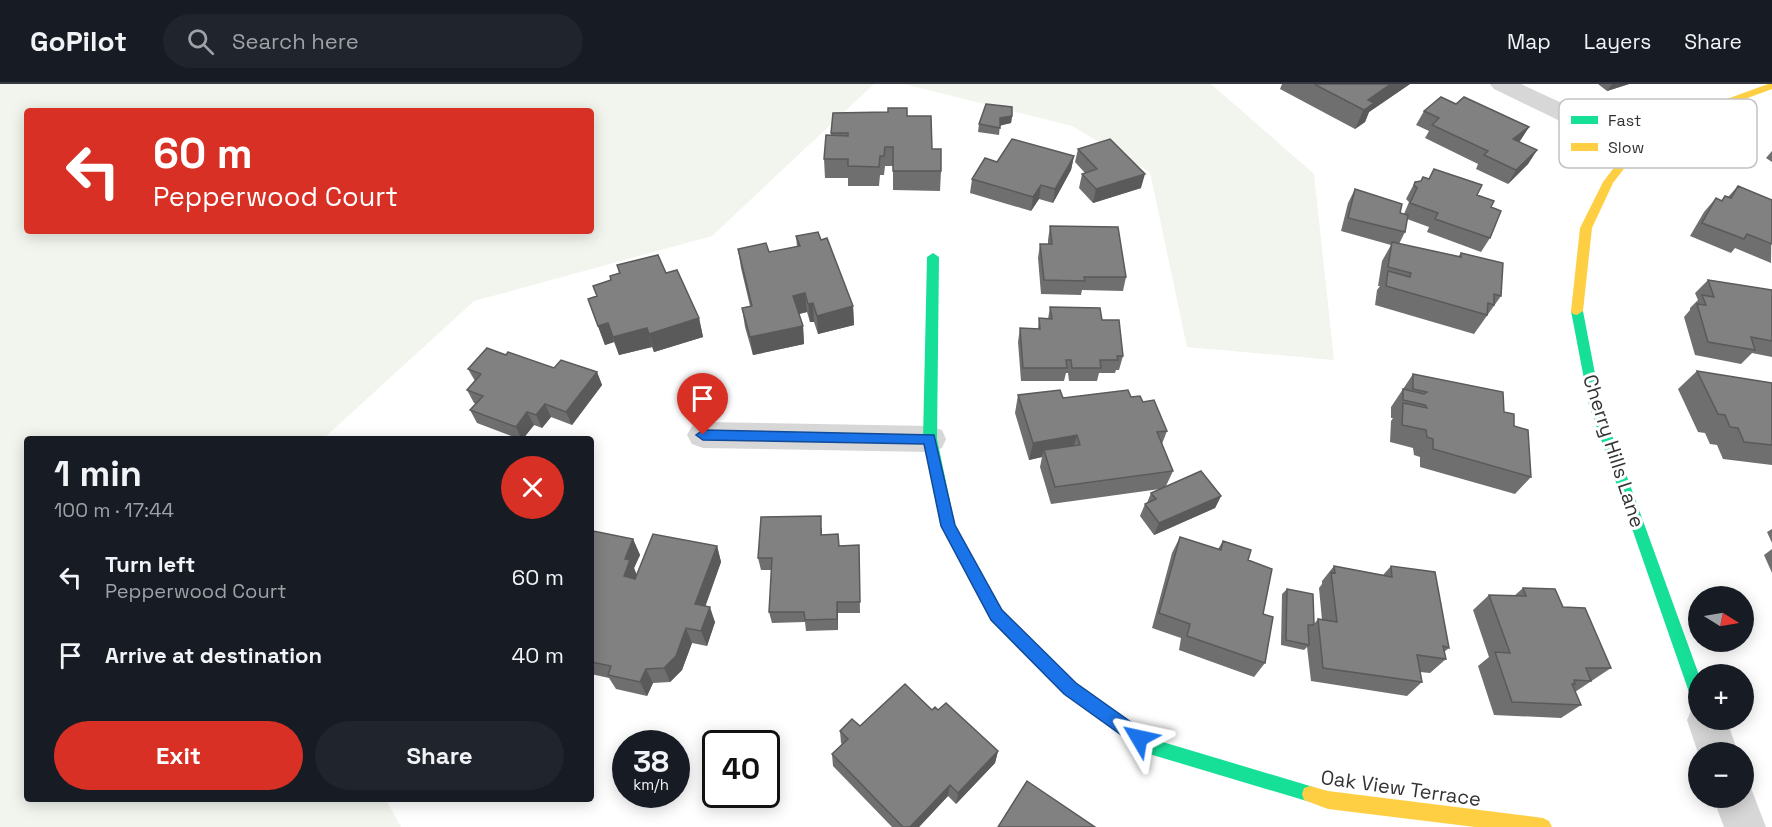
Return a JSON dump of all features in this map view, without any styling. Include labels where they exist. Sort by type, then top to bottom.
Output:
[{"type":"street","points":[[1502,84],[1559,111]]},
{"type":"street","name":"Cherry Hills Lane","points":[[1736,99],[1772,86]]},
{"type":"street","name":"Cherry Hills Lane","points":[[1619,168],[1608,182],[1586,228],[1577,312],[1595,405],[1688,667]]},
{"type":"street","name":"Oak View Terrace","points":[[933,257],[930,439],[948,526],[997,615],[1070,688],[1152,747],[1328,800],[1543,827]]},
{"type":"street","points":[[703,435],[930,439]]},
{"type":"street","points":[[1737,808],[1744,827]]},
{"type":"shaded area","points":[[0,84],[874,84],[712,236],[474,301],[326,436],[24,436],[24,802],[387,802],[401,827],[0,827]]},
{"type":"shaded area","points":[[904,84],[1211,84],[1314,174],[1334,360],[1187,347],[1150,172],[1072,126]]},
{"type":"building","points":[[1314,84],[1391,84],[1368,100],[1374,103],[1364,110]]},
{"type":"building","points":[[1441,97],[1456,104],[1464,97],[1529,127],[1513,139],[1537,150],[1516,170],[1484,155],[1488,151],[1432,125],[1439,118],[1424,111]]},
{"type":"building","points":[[986,104],[1012,107],[1012,116],[1000,118],[1000,128],[979,124]]},
{"type":"building","points":[[888,108],[907,108],[907,116],[931,116],[932,149],[941,149],[941,171],[893,171],[893,147],[885,147],[884,156],[880,156],[879,167],[848,166],[848,159],[824,159],[826,135],[848,136],[848,133],[831,133],[833,113],[888,112]]},
{"type":"building","points":[[1012,139],[1074,156],[1055,189],[1041,185],[1033,197],[972,179],[985,158],[997,162]]},
{"type":"building","points":[[1110,139],[1145,174],[1096,189],[1082,174],[1097,169],[1078,149]]},
{"type":"building","points":[[1434,169],[1482,185],[1477,195],[1494,201],[1491,207],[1501,211],[1490,238],[1435,219],[1438,213],[1410,203],[1417,188],[1414,185],[1415,182],[1421,181],[1423,177],[1429,179]]},
{"type":"building","points":[[1738,186],[1772,200],[1772,244],[1747,234],[1744,239],[1702,223],[1716,198],[1722,201],[1725,196],[1731,198]]},
{"type":"building","points":[[1355,189],[1402,204],[1400,213],[1408,215],[1405,232],[1348,218]]},
{"type":"building","points":[[1050,226],[1118,227],[1126,277],[1084,277],[1085,281],[1044,280],[1040,244],[1052,244]]},
{"type":"building","points":[[818,232],[821,240],[827,238],[853,306],[817,316],[813,303],[808,304],[805,293],[793,296],[803,326],[750,337],[742,308],[752,306],[738,249],[766,243],[769,252],[800,246],[796,236]]},
{"type":"building","points":[[1392,242],[1461,257],[1461,253],[1503,263],[1501,296],[1494,294],[1494,305],[1488,303],[1487,315],[1386,286],[1388,271],[1410,277],[1411,273],[1388,267]]},
{"type":"building","points":[[658,255],[666,273],[677,270],[699,318],[649,334],[647,328],[613,337],[608,323],[598,326],[588,299],[597,296],[593,286],[611,280],[610,276],[620,273],[617,265]]},
{"type":"building","points":[[1708,280],[1772,290],[1772,341],[1751,337],[1755,350],[1708,342],[1697,304],[1706,305],[1702,295],[1714,297]]},
{"type":"building","points":[[1050,307],[1100,308],[1102,320],[1119,320],[1123,356],[1117,356],[1118,360],[1100,360],[1101,368],[1072,368],[1071,360],[1066,360],[1067,368],[1023,368],[1020,328],[1040,329],[1039,318],[1052,319]]},
{"type":"building","points":[[487,348],[506,355],[508,352],[554,368],[561,360],[597,372],[566,412],[545,404],[536,415],[527,412],[516,427],[470,410],[483,396],[467,390],[481,374],[468,369]]},
{"type":"building","points":[[1697,371],[1772,383],[1772,445],[1744,442],[1738,428],[1730,427],[1725,415],[1718,414]]},
{"type":"building","points":[[1413,374],[1503,392],[1504,412],[1514,414],[1514,426],[1528,430],[1531,477],[1433,449],[1433,439],[1427,437],[1426,430],[1402,425],[1403,403],[1427,408],[1425,405],[1403,400],[1403,389],[1424,394],[1427,392],[1413,389]]},
{"type":"building","points":[[1060,390],[1063,398],[1128,390],[1131,397],[1140,396],[1143,402],[1154,400],[1167,431],[1157,432],[1173,471],[1055,487],[1044,450],[1080,445],[1077,435],[1033,443],[1018,395]]},
{"type":"building","points":[[1201,471],[1221,496],[1159,523],[1145,504],[1156,499],[1151,493]]},
{"type":"building","points":[[821,516],[821,535],[838,534],[839,546],[859,545],[860,602],[837,602],[837,619],[805,620],[804,612],[769,612],[772,558],[758,558],[761,517]]},
{"type":"building","points":[[594,531],[633,539],[625,559],[630,560],[624,576],[635,579],[653,534],[717,546],[695,604],[710,607],[701,631],[686,628],[676,656],[664,668],[646,669],[640,682],[608,675],[611,666],[594,663]]},
{"type":"building","points":[[1180,537],[1221,550],[1223,541],[1251,550],[1248,560],[1272,569],[1263,614],[1273,617],[1265,663],[1187,636],[1190,624],[1159,613]]},
{"type":"building","points":[[1334,566],[1392,577],[1391,566],[1435,572],[1449,648],[1443,646],[1446,659],[1417,655],[1422,682],[1323,668],[1318,619],[1337,622],[1331,572],[1335,573]]},
{"type":"building","points":[[1523,588],[1555,589],[1563,607],[1585,608],[1611,668],[1586,668],[1591,681],[1574,680],[1575,684],[1572,684],[1581,705],[1512,702],[1495,652],[1510,653],[1489,595],[1526,596]]},
{"type":"building","points":[[1287,589],[1313,594],[1314,624],[1308,625],[1309,645],[1286,640]]},
{"type":"building","points":[[905,684],[932,710],[935,707],[938,710],[946,703],[998,751],[958,793],[950,785],[910,827],[903,827],[832,754],[848,739],[840,731],[852,719],[860,726]]},
{"type":"building","points":[[1027,781],[1095,827],[998,827]]},
{"type":"traffic: fast","points":[[933,257],[930,439],[948,526],[997,615],[1070,688],[1152,747],[1310,794]]},
{"type":"traffic: fast","points":[[1577,311],[1595,405],[1688,667]]},
{"type":"traffic: slow","points":[[1736,99],[1772,86]]},
{"type":"traffic: slow","points":[[1577,311],[1586,228],[1608,182],[1619,168]]},
{"type":"traffic: slow","points":[[1310,794],[1328,800],[1543,827]]},
{"type":"route","points":[[703,435],[930,439],[948,526],[997,615],[1070,688],[1139,738]]}]
